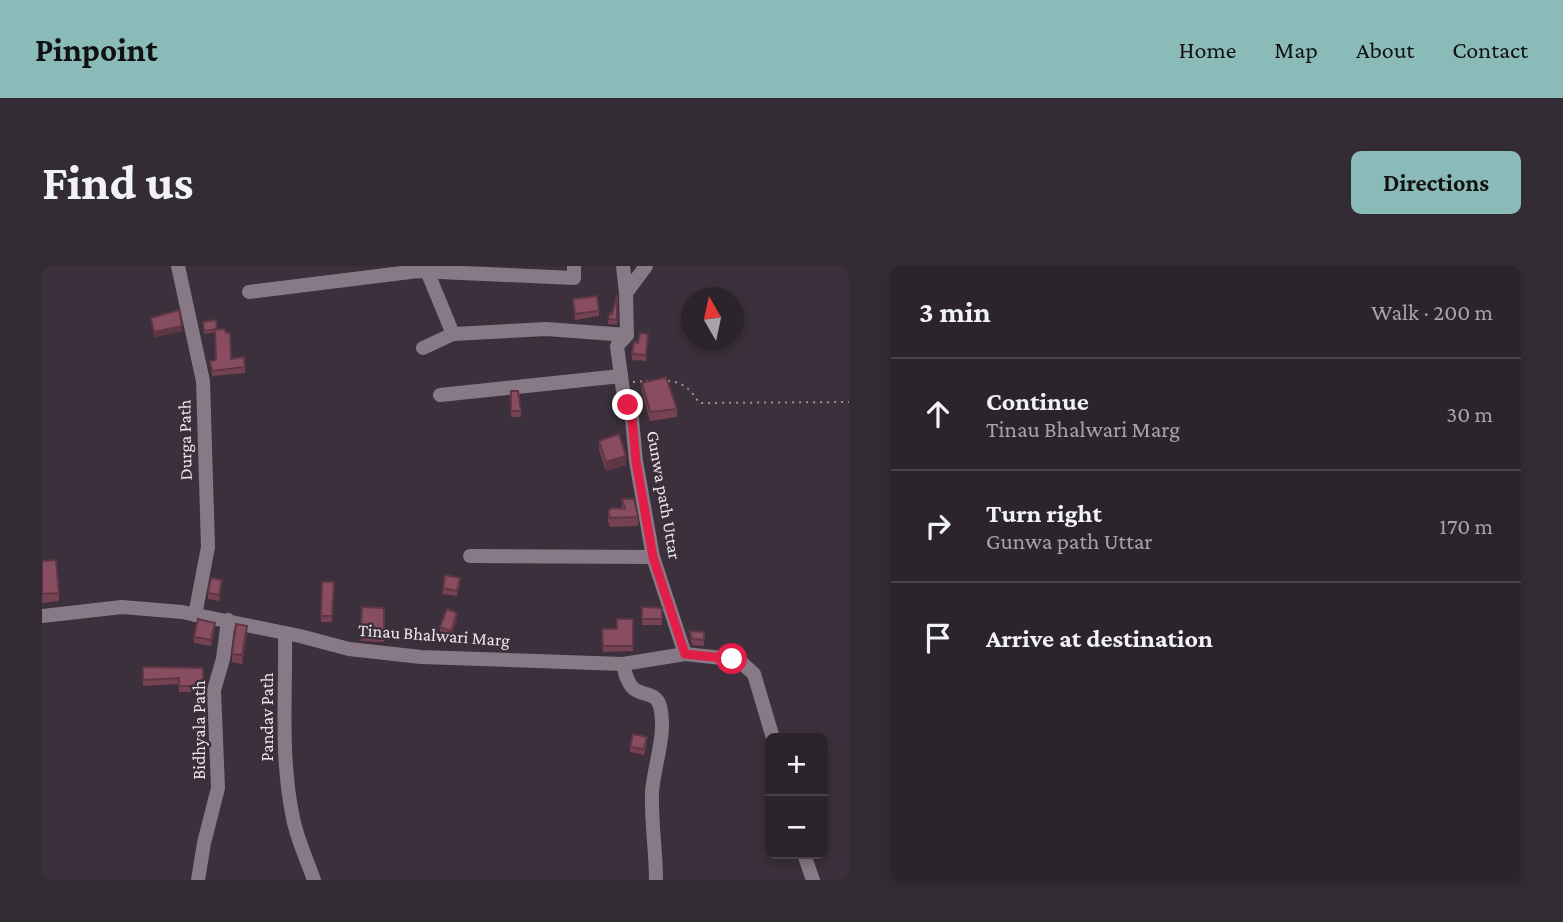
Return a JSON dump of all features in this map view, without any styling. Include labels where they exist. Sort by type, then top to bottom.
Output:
[{"type":"street","name":"Durga Path","points":[[178,266],[203,381],[208,547],[195,615]]},
{"type":"street","points":[[250,292],[426,271],[573,278],[573,266]]},
{"type":"street","name":"Gunwa path Uttar","points":[[623,266],[627,335],[617,346],[621,380],[632,419],[636,461],[653,557],[685,654]]},
{"type":"street","points":[[626,293],[646,266]]},
{"type":"street","points":[[426,271],[453,334]]},
{"type":"street","points":[[423,348],[453,334],[545,329],[627,335]]},
{"type":"street","points":[[440,395],[621,380]]},
{"type":"street","points":[[470,556],[653,557]]},
{"type":"street","name":"Tinau Bhalwari Marg","points":[[42,616],[122,607],[228,620],[349,649],[421,657],[623,664],[685,654],[732,659],[754,674],[772,733]]},
{"type":"street","name":"Bidhyala Path","points":[[198,880],[218,788],[214,690],[223,659],[228,620]]},
{"type":"street","name":"Pandav Path","points":[[285,633],[284,749],[293,820],[314,880]]},
{"type":"street","points":[[623,664],[632,687],[654,696],[659,701],[661,710],[653,792],[656,880]]},
{"type":"street","points":[[806,859],[813,880]]},
{"type":"path","points":[[621,380],[651,381]]},
{"type":"path","points":[[664,382],[676,382],[690,388],[699,402],[849,402]]},
{"type":"building","points":[[617,295],[617,320],[608,319],[610,313],[612,314]]},
{"type":"building","points":[[597,296],[599,311],[575,314],[573,299]]},
{"type":"building","points":[[179,310],[182,326],[154,332],[151,318]]},
{"type":"building","points":[[216,320],[217,329],[204,331],[203,322]]},
{"type":"building","points":[[225,329],[226,333],[230,333],[231,359],[244,357],[245,367],[212,371],[210,361],[216,360],[215,330]]},
{"type":"building","points":[[640,333],[648,334],[646,355],[632,354],[634,342],[638,343]]},
{"type":"building","points":[[666,377],[677,409],[650,412],[642,383]]},
{"type":"building","points":[[511,391],[518,391],[521,411],[511,411]]},
{"type":"building","points":[[619,434],[626,456],[606,462],[599,441]]},
{"type":"building","points":[[622,499],[634,499],[638,517],[610,518],[608,512],[611,508],[625,509]]},
{"type":"building","points":[[56,560],[59,593],[42,594],[42,561]]},
{"type":"building","points":[[445,575],[460,578],[457,591],[443,588]]},
{"type":"building","points":[[211,578],[222,580],[219,595],[208,593]]},
{"type":"building","points":[[322,582],[334,582],[332,616],[321,616]]},
{"type":"building","points":[[362,607],[384,608],[384,633],[361,632]]},
{"type":"building","points":[[642,607],[662,608],[662,619],[642,619]]},
{"type":"building","points":[[447,609],[457,613],[451,631],[440,627]]},
{"type":"building","points":[[198,619],[215,623],[211,640],[194,637]]},
{"type":"building","points":[[617,619],[633,619],[633,646],[603,646],[602,629],[617,629]]},
{"type":"building","points":[[236,624],[247,626],[242,655],[232,654]]},
{"type":"building","points":[[690,631],[704,632],[704,640],[692,639]]},
{"type":"building","points":[[143,667],[203,668],[203,686],[179,686],[179,678],[143,680]]},
{"type":"building","points":[[633,734],[647,737],[644,749],[630,747]]},
{"type":"route","points":[[628,405],[653,557],[685,654],[732,659]]}]
